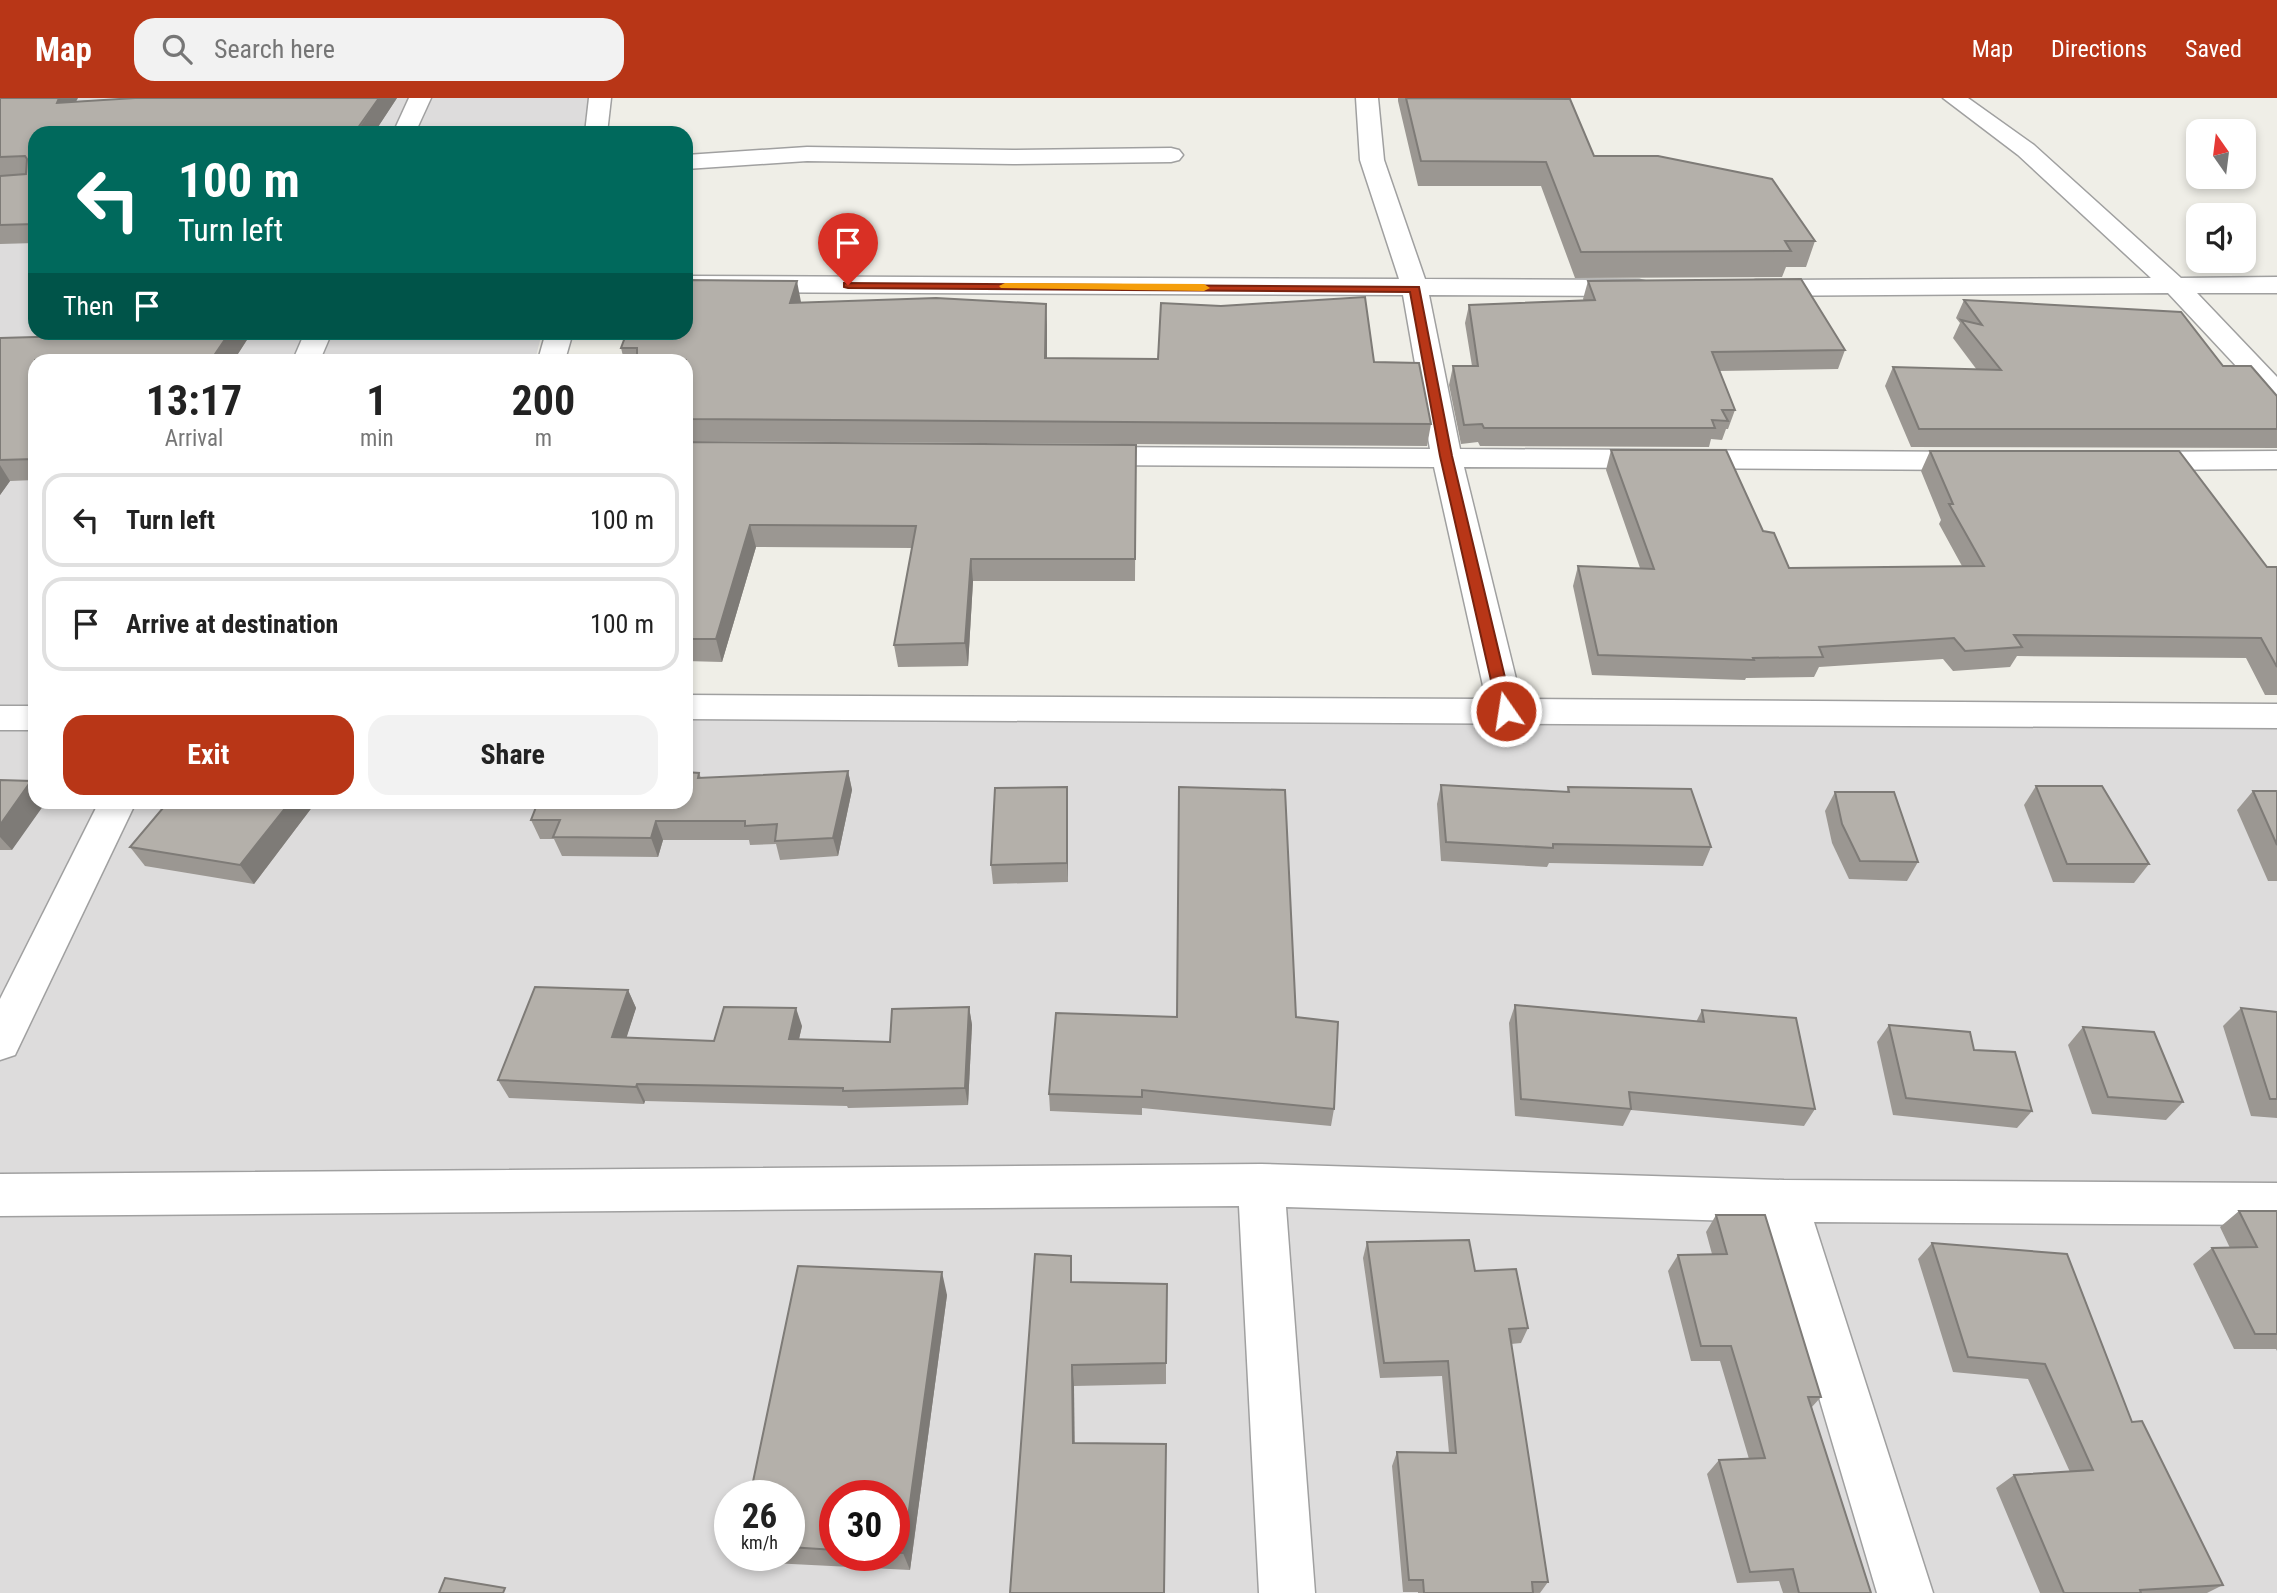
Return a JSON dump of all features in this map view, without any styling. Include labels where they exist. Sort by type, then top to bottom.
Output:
[{"type":"street","points":[[407,126],[419,98]]},
{"type":"street","points":[[597,126],[600,98]]},
{"type":"street","points":[[1367,98],[1372,160],[1415,289],[1446,456],[1506,711]]},
{"type":"street","points":[[1954,98],[2026,150],[2175,286],[2277,393]]},
{"type":"street","points":[[693,162],[807,154],[1013,157],[1171,155]]},
{"type":"street","points":[[693,284],[1664,288]]},
{"type":"street","points":[[1733,288],[2277,285]]},
{"type":"street","points":[[1062,456],[2006,461]]},
{"type":"street","points":[[2101,461],[2277,460]]},
{"type":"street","points":[[693,707],[2277,716]]},
{"type":"street","points":[[0,718],[28,718]]},
{"type":"street","points":[[0,1042],[114,809]]},
{"type":"street","points":[[0,1195],[1261,1185],[1784,1201],[2277,1204]]},
{"type":"street","points":[[1261,1185],[1287,1593]]},
{"type":"street","points":[[1784,1201],[1905,1593]]},
{"type":"shaded area","points":[[0,98],[600,98],[594,126],[28,126],[28,340],[540,340],[537,354],[28,354],[28,809],[693,809],[693,707],[2277,717],[2277,1593],[0,1593]]},
{"type":"building","points":[[0,98],[59,98],[57,103],[135,98],[379,98],[359,126],[28,126],[28,224],[0,225],[0,176],[26,174],[27,159],[25,156],[0,157]]},
{"type":"building","points":[[1406,98],[1570,99],[1594,156],[1658,156],[1772,179],[1815,241],[1785,241],[1791,251],[1581,252],[1546,162],[1421,161]]},
{"type":"building","points":[[1801,279],[1845,350],[1712,352],[1735,410],[1722,410],[1728,421],[1712,420],[1715,428],[1484,428],[1482,424],[1464,425],[1453,366],[1478,366],[1469,305],[1595,300],[1588,281]]},
{"type":"building","points":[[693,280],[797,281],[790,303],[936,298],[1046,304],[1045,358],[1158,359],[1161,303],[1221,306],[1365,297],[1374,362],[1419,363],[1431,424],[693,419],[693,354],[637,354],[637,348],[621,348],[624,340],[693,340]]},
{"type":"building","points":[[1964,300],[2181,312],[2223,366],[2251,366],[2277,396],[2277,429],[1919,429],[1893,367],[2001,370],[1961,320],[1982,325]]},
{"type":"building","points":[[0,338],[225,340],[215,354],[28,354],[28,459],[0,460]]},
{"type":"building","points":[[693,442],[1136,445],[1135,559],[971,559],[965,643],[894,645],[916,526],[750,525],[716,639],[693,639]]},
{"type":"building","points":[[1611,450],[1726,450],[1763,531],[1774,533],[1789,568],[1984,566],[1949,504],[1953,504],[1930,451],[2179,451],[2267,567],[2277,567],[2277,667],[2261,638],[2014,635],[2022,647],[1965,651],[1954,638],[1819,647],[1823,657],[1753,658],[1754,660],[1598,655],[1578,566],[1654,569]]},
{"type":"building","points":[[848,771],[833,838],[775,841],[777,824],[745,826],[745,821],[656,821],[651,838],[553,837],[560,820],[531,820],[535,809],[693,809],[693,773],[699,773],[698,778]]},
{"type":"building","points":[[0,780],[28,781],[28,785],[0,825]]},
{"type":"building","points":[[1441,785],[1569,792],[1568,787],[1691,789],[1711,847],[1553,844],[1553,848],[1446,842]]},
{"type":"building","points":[[2036,786],[2102,786],[2149,864],[2067,864]]},
{"type":"building","points":[[1067,787],[1067,863],[991,865],[995,788]]},
{"type":"building","points":[[1179,787],[1285,790],[1296,1017],[1338,1022],[1334,1109],[1142,1090],[1142,1097],[1049,1094],[1056,1013],[1177,1017]]},
{"type":"building","points":[[2253,791],[2277,791],[2277,845]]},
{"type":"building","points":[[1835,792],[1894,792],[1918,862],[1860,861],[1842,824]]},
{"type":"building","points":[[162,809],[284,809],[240,865],[130,847]]},
{"type":"building","points":[[535,987],[628,990],[612,1037],[714,1041],[724,1007],[796,1008],[789,1039],[890,1042],[892,1009],[969,1007],[965,1088],[843,1091],[843,1088],[637,1084],[636,1087],[498,1080]]},
{"type":"building","points":[[1515,1005],[1704,1022],[1702,1010],[1796,1018],[1815,1109],[1629,1092],[1631,1109],[1521,1099]]},
{"type":"building","points":[[2241,1008],[2277,1012],[2277,1099],[2270,1099]]},
{"type":"building","points":[[1889,1025],[1970,1032],[1974,1050],[2015,1052],[2032,1111],[1906,1098]]},
{"type":"building","points":[[2083,1027],[2154,1032],[2183,1102],[2108,1097]]},
{"type":"building","points":[[2239,1211],[2277,1211],[2277,1334],[2255,1334],[2212,1248],[2257,1247]]},
{"type":"building","points":[[1716,1215],[1765,1215],[1821,1397],[1808,1397],[1871,1593],[1799,1593],[1793,1569],[1750,1572],[1719,1460],[1765,1458],[1731,1346],[1701,1346],[1678,1255],[1727,1254]]},
{"type":"building","points":[[1469,1240],[1475,1271],[1516,1269],[1528,1328],[1509,1329],[1548,1582],[1532,1582],[1533,1593],[1424,1593],[1423,1580],[1409,1580],[1397,1452],[1456,1453],[1448,1361],[1384,1363],[1367,1242]]},
{"type":"building","points":[[1932,1243],[2067,1254],[2132,1422],[2142,1421],[2223,1585],[2140,1590],[2141,1593],[2064,1593],[2014,1475],[2093,1470],[2045,1364],[1968,1357]]},
{"type":"building","points":[[1035,1254],[1071,1256],[1071,1282],[1167,1284],[1166,1363],[1072,1365],[1073,1443],[1166,1444],[1164,1593],[1010,1593]]},
{"type":"building","points":[[798,1266],[942,1272],[910,1503],[910,1480],[819,1480],[819,1549],[805,1548],[805,1480],[753,1480]]},
{"type":"building","points":[[445,1578],[505,1588],[503,1593],[439,1593]]},
{"type":"slow traffic","points":[[1005,286],[1204,288]]},
{"type":"route","points":[[848,285],[1415,289],[1446,456],[1506,711]]}]
